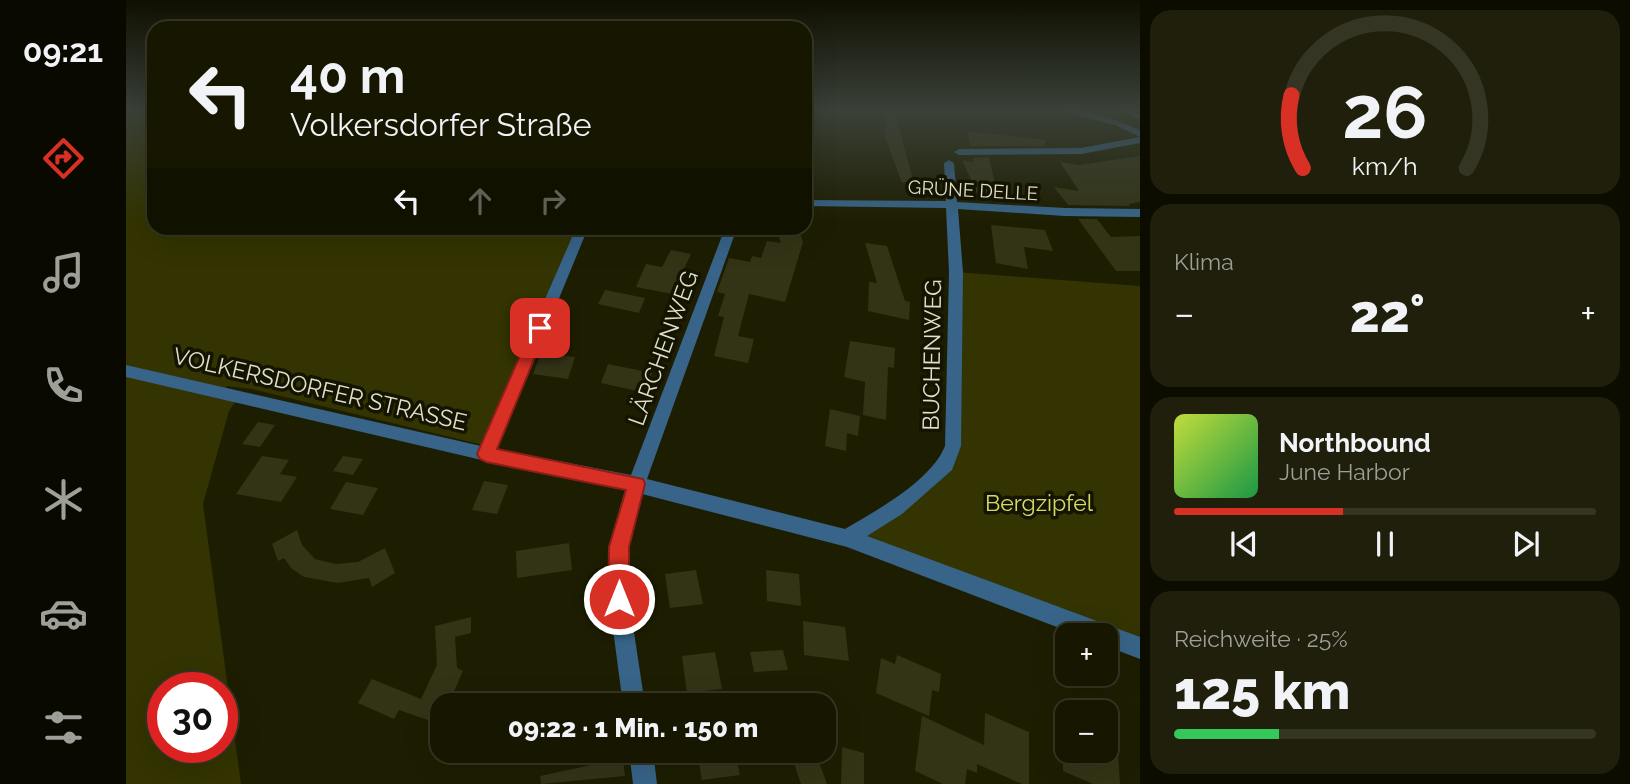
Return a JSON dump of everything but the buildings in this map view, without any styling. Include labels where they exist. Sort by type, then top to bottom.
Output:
[{"type":"street","points":[[959,152],[1082,151],[1105,147]]},
{"type":"street","name":"BUCHENWEG","points":[[847,538],[896,508],[946,465],[953,446],[956,272],[949,163]]},
{"type":"street","name":"GRÜNE DELLE","points":[[812,203],[1140,212]]},
{"type":"street","points":[[486,454],[579,235]]},
{"type":"street","name":"LÄRCHENWEG","points":[[632,693],[619,599],[619,547],[636,484],[729,235]]},
{"type":"street","name":"VOLKERSDORFER STRASSE","points":[[126,371],[486,454],[636,484],[847,538],[1140,648]]},
{"type":"street","points":[[642,763],[645,784]]},
{"type":"green space","points":[[126,147],[147,147],[147,235],[575,235],[487,446],[252,389],[227,386],[224,392],[239,396],[229,411],[203,504],[226,672],[147,672],[147,763],[238,762],[241,784],[126,784]]},
{"type":"green space","name":"Bergzipfel","points":[[956,272],[1140,286],[1140,648],[1118,640],[1118,623],[1073,623],[847,538],[946,465]]},
{"type":"route","points":[[540,328],[486,454],[636,484],[619,547],[619,599]]}]
